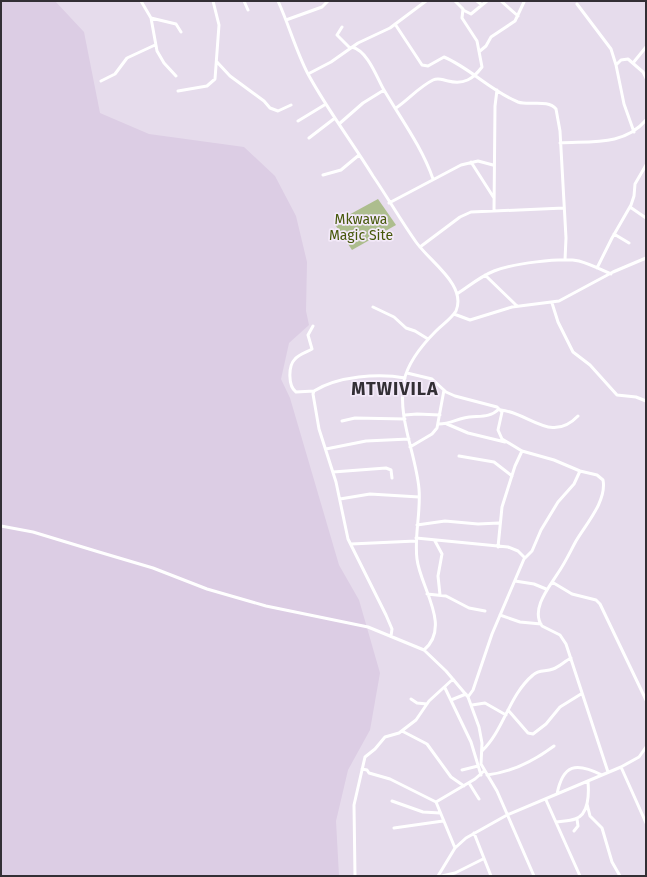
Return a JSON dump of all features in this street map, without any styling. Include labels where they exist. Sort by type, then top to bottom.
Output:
[{"type":"street","points":[[141,1],[151,18],[155,45],[164,63],[176,76]]},
{"type":"street","points":[[178,92],[212,84],[215,79],[218,20],[212,1]]},
{"type":"street","points":[[244,1],[248,10]]},
{"type":"street","points":[[278,1],[308,74],[326,104],[389,203],[420,247],[451,280],[458,294],[458,305],[454,314],[420,348],[405,378],[403,392],[410,447],[417,471],[419,497],[416,540],[419,569],[434,613],[435,632],[431,644],[424,650]]},
{"type":"street","points":[[286,20],[322,7],[328,1]]},
{"type":"street","points":[[308,74],[395,24],[426,1]]},
{"type":"street","points":[[455,1],[463,10],[471,14],[487,1]]},
{"type":"street","points":[[477,1],[482,5]]},
{"type":"street","points":[[501,1],[518,16]]},
{"type":"street","points":[[480,51],[486,46],[490,38],[513,22],[518,16],[524,2]]},
{"type":"street","points":[[577,4],[607,42],[616,65],[624,104],[634,132]]},
{"type":"street","points":[[396,108],[420,88],[433,80],[441,78],[447,81],[464,82],[475,76],[482,66],[480,51],[474,35],[462,18],[463,10]]},
{"type":"street","points":[[151,18],[176,24],[181,32]]},
{"type":"street","points":[[395,24],[422,65],[432,65],[444,57],[512,99],[525,104],[546,104],[554,107],[558,114],[564,208],[565,260]]},
{"type":"street","points":[[342,27],[336,35],[351,48],[357,50],[371,66],[424,157],[433,179]]},
{"type":"street","points":[[101,82],[115,74],[127,58],[155,45]]},
{"type":"street","points":[[633,63],[646,47]]},
{"type":"street","points":[[616,65],[625,59],[633,63],[644,73],[646,78]]},
{"type":"street","points":[[217,62],[227,74],[264,101],[270,108],[278,111],[291,105]]},
{"type":"street","points":[[339,124],[363,103],[384,90]]},
{"type":"street","points":[[494,211],[493,165],[495,106],[498,90]]},
{"type":"street","points":[[298,121],[326,104]]},
{"type":"street","points":[[309,138],[336,118]]},
{"type":"street","points":[[560,143],[616,139],[634,132],[646,120]]},
{"type":"street","points":[[323,175],[341,170],[359,154]]},
{"type":"street","points":[[389,203],[461,165],[471,162],[483,162],[493,165]]},
{"type":"street","points":[[471,162],[494,198]]},
{"type":"street","points":[[597,268],[614,234],[630,207],[634,196],[635,184],[646,165]]},
{"type":"street","points":[[630,207],[646,218]]},
{"type":"street","points":[[420,247],[464,215],[471,212],[505,212],[564,208]]},
{"type":"street","points":[[614,234],[629,243]]},
{"type":"street","points":[[454,314],[470,320],[517,306],[552,303],[576,294],[611,274],[646,258]]},
{"type":"street","points":[[458,294],[486,275],[504,267],[565,260],[581,262],[611,274]]},
{"type":"street","points":[[486,275],[517,306]]},
{"type":"street","points":[[552,303],[558,322],[576,355],[590,365],[617,395],[636,397],[646,401]]},
{"type":"street","points":[[373,307],[394,317],[406,328],[415,330],[428,339]]},
{"type":"street","points":[[313,326],[308,334],[312,348],[293,360],[291,366],[291,382],[292,387],[296,392],[314,391],[330,383],[383,374],[405,378]]},
{"type":"street","points":[[407,373],[432,379],[444,390],[455,396],[500,409],[553,428],[563,427],[578,416]]},
{"type":"street","points":[[410,447],[432,434],[439,424],[444,390]]},
{"type":"street","points":[[314,391],[313,402],[319,429],[340,499],[345,531],[386,615],[392,629],[391,636]]},
{"type":"street","points":[[439,424],[447,424],[463,418],[488,416],[500,409]]},
{"type":"street","points":[[500,409],[502,415],[498,434],[505,442]]},
{"type":"street","points":[[342,421],[355,418],[405,417],[417,414],[440,415]]},
{"type":"street","points":[[447,424],[468,433],[505,442],[522,451],[554,460],[580,472],[593,474],[600,477],[604,486],[603,490],[588,522],[552,582],[546,589],[540,603],[539,618],[541,624]]},
{"type":"street","points":[[326,449],[366,441],[409,439]]},
{"type":"street","points":[[498,547],[501,512],[512,476],[522,451]]},
{"type":"street","points":[[459,456],[494,462],[512,476]]},
{"type":"street","points":[[333,472],[386,468],[391,470],[392,478]]},
{"type":"street","points":[[451,700],[467,696],[473,690],[500,615],[526,558],[534,547],[541,530],[558,502],[574,484],[580,472]]},
{"type":"street","points":[[340,499],[370,494],[419,497]]},
{"type":"street","points":[[417,525],[445,521],[478,524],[499,523]]},
{"type":"street","points":[[1,526],[33,532],[153,568],[207,589],[266,606],[353,623],[391,636],[424,650],[453,679],[467,696],[472,705],[479,727],[482,751],[481,760],[484,771],[495,786],[534,876]]},
{"type":"street","points":[[351,544],[416,540],[435,541],[514,549],[526,558]]},
{"type":"street","points":[[435,541],[442,554],[438,576],[440,595]]},
{"type":"street","points":[[515,581],[534,584],[546,589]]},
{"type":"street","points":[[552,582],[572,594],[596,600],[600,604],[646,700]]},
{"type":"street","points":[[427,594],[452,598],[469,608],[485,611]]},
{"type":"street","points":[[500,615],[520,622],[541,624],[562,638],[571,658],[608,772]]},
{"type":"street","points":[[482,751],[490,743],[508,710],[533,674],[542,670],[552,669],[571,658]]},
{"type":"street","points":[[355,876],[354,805],[365,757],[375,749],[385,737],[402,731],[416,720],[427,704],[453,679]]},
{"type":"street","points":[[445,688],[471,742],[481,775]]},
{"type":"street","points":[[508,710],[528,733],[533,734],[546,724],[560,707],[582,694]]},
{"type":"street","points":[[411,699],[417,704],[427,704]]},
{"type":"street","points":[[472,705],[485,703],[506,715]]},
{"type":"street","points":[[402,731],[427,744],[451,777],[464,786]]},
{"type":"street","points":[[487,775],[497,774],[530,762],[554,746]]},
{"type":"street","points":[[438,876],[455,848],[474,833],[507,815],[546,800],[621,767],[639,757],[646,747]]},
{"type":"street","points":[[462,770],[478,766]]},
{"type":"street","points":[[557,794],[563,775],[568,769],[577,767],[589,769],[602,775]]},
{"type":"street","points":[[621,767],[646,823]]},
{"type":"street","points":[[362,768],[367,770],[369,773],[390,779],[436,802],[455,848]]},
{"type":"street","points":[[436,802],[469,783],[481,775],[484,771]]},
{"type":"street","points":[[574,831],[578,826],[577,819],[588,799],[588,782]]},
{"type":"street","points":[[469,783],[479,799]]},
{"type":"street","points":[[546,800],[580,876]]},
{"type":"street","points":[[392,801],[423,812],[440,813]]},
{"type":"street","points":[[586,804],[590,816],[602,828],[612,862],[620,876]]},
{"type":"street","points":[[556,822],[577,819]]},
{"type":"street","points":[[394,828],[443,821]]},
{"type":"street","points":[[474,833],[483,859],[492,876]]},
{"type":"street","points":[[442,876],[455,873],[483,859]]},
{"type":"shaded area","points":[[1,1],[55,1],[84,32],[100,113],[149,134],[244,147],[275,176],[296,216],[307,262],[306,311],[309,325],[289,343],[281,379],[290,398],[339,565],[359,600],[380,673],[370,730],[348,770],[336,821],[339,876],[1,876]]},
{"type":"green space","name":"Mkwawa Magic Site","points":[[378,199],[396,225],[352,250],[334,223]]},
{"type":"district","name":"MTWIVILA","points":[[395,389]]}]
